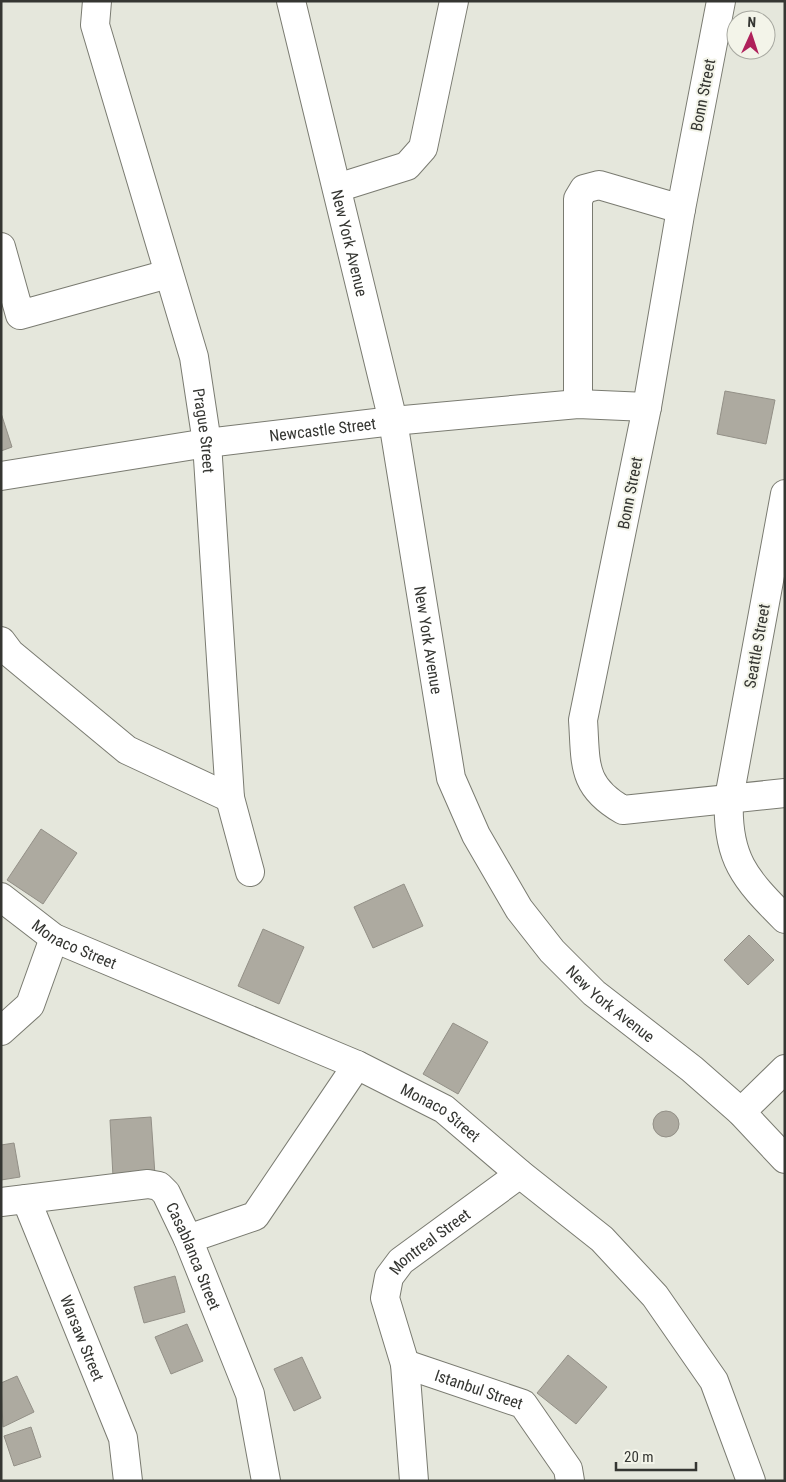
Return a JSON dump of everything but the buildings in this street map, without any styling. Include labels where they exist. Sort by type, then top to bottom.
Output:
[{"type":"street","name":"Prague Street","points":[[97,1],[95,25],[194,357],[207,443],[230,798],[250,872]]},
{"type":"street","name":"New York Avenue","points":[[292,1],[392,421],[452,778],[476,835],[519,909],[552,951],[594,993],[692,1070],[741,1112],[785,1159]]},
{"type":"street","points":[[338,188],[407,166],[423,148],[454,1]]},
{"type":"street","name":"Bonn Street","points":[[721,1],[681,209],[647,408],[584,720],[586,771],[604,799],[623,810],[785,793]]},
{"type":"street","points":[[578,404],[578,199],[584,189],[599,185],[681,209]]},
{"type":"street","points":[[1,247],[20,315],[168,274]]},
{"type":"street","name":"Newcastle Street","points":[[1,476],[207,443],[392,421],[578,404],[647,408]]},
{"type":"street","name":"Seattle Street","points":[[785,494],[730,798],[728,824],[738,862],[752,887],[785,919]]},
{"type":"street","points":[[1,641],[10,653],[127,750],[230,798]]},
{"type":"street","name":"Monaco Street","points":[[1,897],[54,938],[358,1065],[444,1109],[520,1174],[602,1239],[655,1296],[714,1381],[751,1481]]},
{"type":"street","points":[[1,1031],[30,1005],[54,938]]},
{"type":"street","points":[[188,1239],[255,1216],[358,1065]]},
{"type":"street","points":[[741,1112],[785,1069]]},
{"type":"street","name":"Montreal Street","points":[[414,1481],[405,1364],[385,1298],[389,1277],[401,1261],[520,1174]]},
{"type":"street","name":"Casablanca Street","points":[[14,1201],[148,1184],[159,1186],[166,1193],[188,1239],[250,1394],[266,1481]]},
{"type":"street","name":"Warsaw Street","points":[[14,1201],[123,1438],[128,1481]]},
{"type":"street","name":"Istanbul Street","points":[[405,1364],[523,1404],[568,1469],[570,1481]]}]
